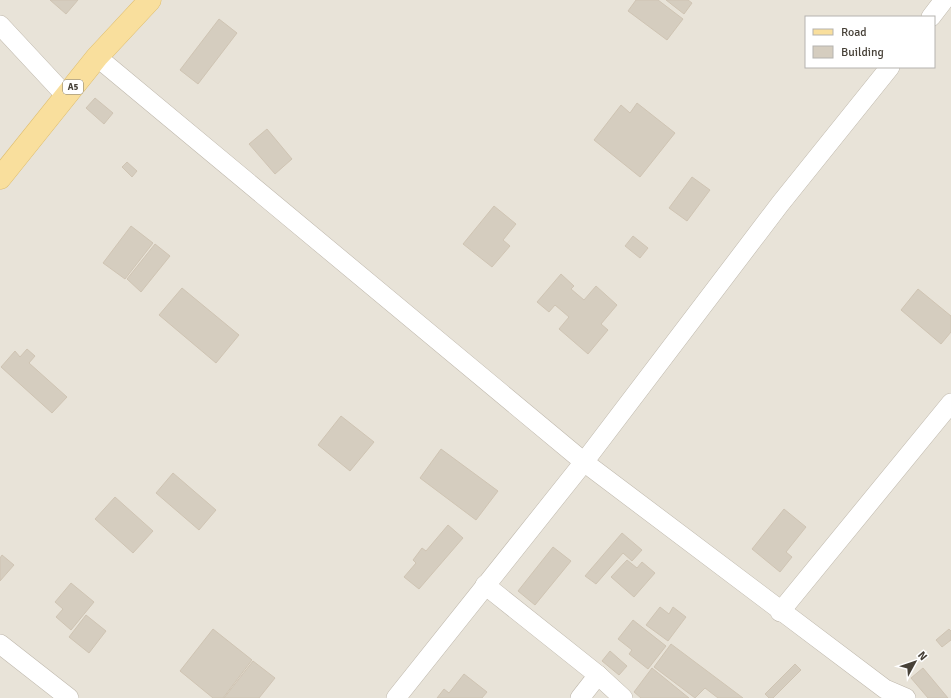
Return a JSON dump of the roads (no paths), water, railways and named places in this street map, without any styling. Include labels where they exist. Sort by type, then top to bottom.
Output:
[{"type":"main road","name":"A5","points":[[0,178],[97,57],[150,0]]},
{"type":"street","points":[[932,16],[944,0]]},
{"type":"street","points":[[0,25],[66,96]]},
{"type":"street","points":[[97,57],[584,462],[780,612],[885,689],[906,698]]},
{"type":"street","points":[[396,698],[584,462],[780,204],[889,68]]},
{"type":"street","points":[[780,612],[951,403]]},
{"type":"street","points":[[485,585],[598,675],[623,698]]},
{"type":"street","points":[[0,644],[69,698]]},
{"type":"street","points":[[580,698],[598,675]]}]
